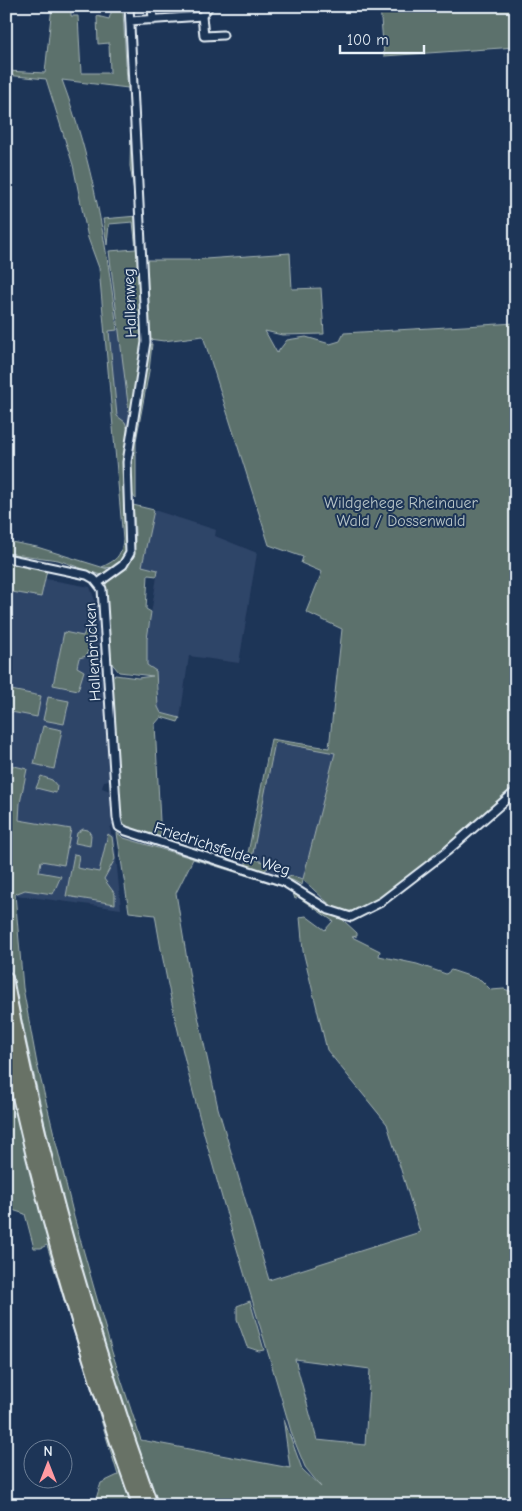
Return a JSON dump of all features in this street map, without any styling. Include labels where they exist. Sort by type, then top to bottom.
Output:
[{"type":"highway","points":[[6,978],[30,1094],[63,1227],[103,1363],[150,1505]]},
{"type":"highway","points":[[6,1036],[32,1152],[66,1278],[107,1412],[139,1505]]},
{"type":"street","name":"Hallenweg","points":[[98,583],[123,565],[130,552],[128,445],[146,342],[129,6]]},
{"type":"street","points":[[152,6],[153,20]]},
{"type":"street","points":[[209,6],[202,16],[204,36],[223,35]]},
{"type":"street","points":[[130,22],[153,20],[183,13],[202,16]]},
{"type":"street","name":"Hallenbrücken","points":[[6,558],[76,572],[87,575],[98,583],[103,596],[117,818]]},
{"type":"street","name":"Friedrichsfelder Weg","points":[[117,818],[119,827],[129,833],[284,882],[329,910],[351,916],[381,902],[446,852],[516,791]]},
{"type":"shaded area","points":[[120,329],[130,420],[128,430],[117,416],[109,331]]},
{"type":"shaded area","points":[[154,510],[216,530],[215,536],[257,553],[239,663],[189,656],[180,718],[161,713],[158,708],[158,683],[147,665],[147,639],[158,570],[142,566]]},
{"type":"shaded area","points":[[6,576],[46,579],[90,587],[101,617],[109,780],[104,781],[102,788],[110,791],[113,825],[110,828],[111,834],[114,836],[121,909],[15,895],[6,841]]},
{"type":"shaded area","points":[[275,741],[335,753],[303,880],[292,876],[286,878],[250,867]]},
{"type":"green space","points":[[52,6],[71,6],[71,16],[78,16],[81,73],[110,73],[109,43],[98,44],[97,16],[109,19],[111,13],[109,6],[118,6],[118,11],[123,12],[138,215],[130,166],[131,121],[128,88],[62,80],[82,141],[97,203],[117,330],[109,331],[117,416],[125,422],[128,430],[125,462],[129,548],[122,562],[115,568],[102,567],[117,557],[123,540],[99,268],[88,238],[73,165],[46,79],[6,75],[6,71],[45,73]]},
{"type":"green space","points":[[380,6],[516,6],[516,47],[384,56]]},
{"type":"green space","points":[[137,216],[142,290],[142,345],[130,420],[109,251],[136,249],[133,222],[109,224],[107,245],[103,219]]},
{"type":"green space","name":"Wildgehege Rheinauer Wald / Dossenwald","points":[[290,253],[292,289],[321,288],[324,334],[282,335],[265,331],[277,353],[287,340],[306,337],[330,344],[340,341],[344,333],[516,323],[516,788],[431,862],[379,899],[357,909],[341,911],[337,909],[303,880],[302,885],[292,880],[288,881],[245,868],[271,739],[329,748],[342,629],[306,612],[322,572],[301,563],[303,557],[269,545],[203,336],[164,341],[149,339],[146,260],[191,260]],"holes":[[[275,742],[335,753],[303,879],[292,876],[286,878],[264,871],[269,867],[269,864],[252,858]]]},
{"type":"green space","points":[[152,344],[136,441],[136,499],[131,489],[131,451],[148,345]]},
{"type":"green space","points":[[133,505],[154,510],[142,566],[158,570],[157,576],[148,575],[146,609],[151,612],[147,639],[147,665],[156,671],[158,707],[161,713],[180,718],[178,722],[161,717],[155,724],[161,841],[128,829],[121,820],[110,679],[115,675],[138,678],[153,676],[119,672],[109,660],[106,585],[110,578],[129,564],[132,559],[135,545]]},
{"type":"green space","points":[[6,541],[37,547],[114,571],[106,577],[58,560],[6,553]]},
{"type":"green space","points":[[6,563],[47,570],[41,597],[6,591]]},
{"type":"green space","points":[[93,628],[95,637],[90,640],[87,656],[79,658],[77,667],[84,671],[78,690],[53,685],[64,632],[83,636],[86,629]]},
{"type":"green space","points":[[6,689],[41,696],[37,717],[6,711]]},
{"type":"green space","points":[[48,697],[69,701],[64,724],[43,720]]},
{"type":"green space","points":[[43,726],[62,730],[54,769],[34,764]]},
{"type":"green space","points":[[6,764],[27,769],[20,803],[19,820],[71,829],[64,865],[41,861],[39,872],[61,876],[53,894],[25,890],[15,894],[23,988],[37,1064],[74,1217],[112,1352],[141,1440],[290,1468],[283,1417],[302,1469],[321,1487],[305,1467],[292,1435],[198,1112],[167,981],[155,915],[129,912],[117,833],[124,838],[286,886],[277,885],[193,859],[176,893],[191,984],[218,1108],[269,1280],[420,1232],[387,1124],[327,1050],[303,951],[300,917],[306,916],[325,930],[333,921],[298,897],[295,899],[293,893],[296,892],[343,920],[357,933],[357,936],[352,937],[380,951],[379,956],[417,964],[446,974],[451,970],[481,980],[491,990],[504,989],[516,993],[516,1505],[157,1505],[109,1364],[63,1205],[6,944]],"holes":[[[295,1359],[370,1369],[365,1445],[317,1440]]]},
{"type":"green space","points":[[41,776],[52,780],[57,786],[56,793],[36,788]]},
{"type":"green space","points":[[83,829],[88,830],[91,835],[90,846],[75,843],[77,833]]},
{"type":"green space","points":[[108,834],[112,837],[115,859],[104,879],[115,894],[115,904],[66,896],[74,854],[79,855],[77,868],[99,872]]},
{"type":"green space","points":[[6,1065],[70,1314],[133,1505],[94,1505],[101,1483],[118,1475],[47,1245],[41,1248],[34,1248],[25,1214],[6,1208]]},
{"type":"green space","points":[[250,1301],[264,1350],[259,1351],[247,1347],[237,1319],[237,1306]]}]
